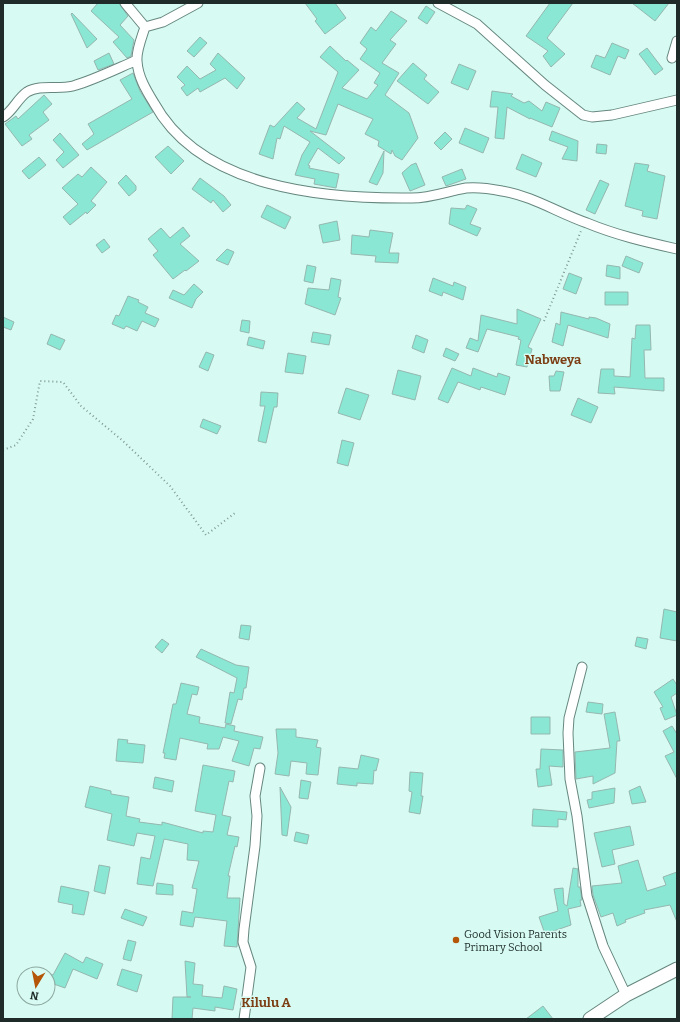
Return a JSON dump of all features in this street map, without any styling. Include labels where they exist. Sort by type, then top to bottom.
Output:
[{"type":"street","points":[[125,3],[145,27]]},
{"type":"street","points":[[145,27],[163,22],[198,3]]},
{"type":"street","points":[[438,3],[477,24],[545,85],[583,114],[592,117],[612,115],[677,100]]},
{"type":"street","points":[[145,27],[137,60],[142,83],[158,112],[182,140],[209,160],[257,179],[335,196],[414,198],[441,195],[468,188],[502,191],[545,204],[585,223],[623,236],[677,250]]},
{"type":"street","points":[[672,58],[677,42]]},
{"type":"street","points":[[3,116],[8,114],[26,92],[36,88],[73,86],[137,60]]},
{"type":"street","points":[[582,667],[569,718],[568,733],[570,779],[577,816],[587,896],[603,946],[626,995]]},
{"type":"street","points":[[244,1019],[251,967],[243,942],[257,816],[255,796],[260,768]]},
{"type":"street","points":[[590,1019],[626,995],[677,969]]},
{"type":"path","points":[[544,321],[585,223]]},
{"type":"path","points":[[3,450],[16,445],[33,419],[40,381],[63,382],[81,406],[123,441],[170,486],[206,535],[235,513]]},
{"type":"building","points":[[98,3],[119,3],[128,16],[120,25],[134,40],[131,56],[127,58],[113,42],[119,37],[91,11]]},
{"type":"building","points":[[305,3],[335,3],[346,18],[325,34],[315,21],[317,19]]},
{"type":"building","points":[[550,3],[573,3],[547,38],[565,54],[551,67],[543,56],[548,51],[526,36]]},
{"type":"building","points":[[632,3],[669,3],[655,21]]},
{"type":"building","points":[[426,6],[435,12],[427,24],[418,18]]},
{"type":"building","points":[[391,11],[407,21],[390,40],[396,44],[382,63],[399,73],[385,95],[409,113],[418,138],[402,160],[395,156],[392,150],[391,154],[378,146],[379,141],[365,134],[373,119],[338,104],[326,135],[310,131],[345,158],[339,164],[318,148],[308,165],[310,166],[309,168],[339,174],[336,188],[314,184],[315,179],[295,175],[302,155],[310,142],[284,126],[280,139],[277,138],[273,159],[259,154],[270,125],[274,127],[297,102],[305,109],[297,118],[316,129],[338,72],[320,57],[330,46],[346,61],[347,60],[359,70],[342,88],[367,99],[378,85],[374,83],[380,73],[360,59],[367,49],[360,43],[371,27],[376,31]]},
{"type":"building","points":[[72,13],[97,39],[87,48],[71,14]]},
{"type":"building","points":[[200,37],[207,43],[194,57],[187,51]]},
{"type":"building","points":[[612,43],[629,50],[625,59],[618,56],[610,75],[591,67],[596,55],[605,58]]},
{"type":"building","points":[[647,48],[663,69],[655,75],[639,54]]},
{"type":"building","points":[[109,53],[114,64],[98,70],[94,61]]},
{"type":"building","points":[[218,53],[245,78],[237,89],[225,78],[200,92],[198,88],[187,96],[181,88],[185,85],[177,77],[187,66],[200,79],[216,70],[210,64]]},
{"type":"building","points":[[413,63],[427,75],[424,79],[439,92],[428,104],[397,81]]},
{"type":"building","points":[[459,64],[476,71],[468,90],[451,83]]},
{"type":"building","points":[[133,73],[140,91],[153,112],[87,150],[82,144],[94,134],[88,124],[132,99],[120,80]]},
{"type":"building","points":[[492,91],[513,94],[511,96],[524,103],[529,101],[542,111],[546,102],[560,108],[552,127],[530,119],[507,107],[504,139],[495,138],[498,107],[490,107]]},
{"type":"building","points":[[44,95],[52,104],[43,112],[49,120],[29,135],[32,139],[22,146],[5,124],[16,116],[18,119]]},
{"type":"building","points":[[465,128],[489,138],[483,153],[459,143]]},
{"type":"building","points":[[552,131],[578,141],[577,161],[562,159],[568,147],[549,140]]},
{"type":"building","points":[[445,132],[452,139],[441,150],[434,143]]},
{"type":"building","points":[[60,133],[79,155],[63,168],[56,160],[64,152],[53,140]]},
{"type":"building","points":[[597,144],[607,145],[606,154],[596,153]]},
{"type":"building","points":[[168,146],[184,161],[171,174],[155,157]]},
{"type":"building","points":[[384,151],[383,173],[377,185],[369,182]]},
{"type":"building","points":[[522,154],[542,163],[536,177],[516,169]]},
{"type":"building","points":[[39,157],[46,165],[29,179],[22,171]]},
{"type":"building","points":[[416,163],[425,185],[410,191],[402,173],[411,165]]},
{"type":"building","points":[[635,163],[649,165],[647,171],[665,176],[657,219],[642,216],[643,211],[625,206]]},
{"type":"building","points":[[91,167],[107,182],[91,201],[96,205],[87,214],[86,212],[70,225],[63,217],[78,204],[62,188],[78,174],[82,177]]},
{"type":"building","points":[[462,169],[466,179],[446,186],[442,177]]},
{"type":"building","points":[[126,175],[136,186],[136,190],[129,196],[118,183]]},
{"type":"building","points":[[200,178],[224,196],[231,205],[223,212],[213,200],[211,203],[192,189]]},
{"type":"building","points":[[600,180],[609,184],[595,214],[586,210]]},
{"type":"building","points":[[267,205],[291,217],[285,229],[261,217]]},
{"type":"building","points":[[467,205],[477,209],[470,224],[481,228],[477,236],[449,224],[451,208],[465,209]]},
{"type":"building","points":[[337,221],[340,240],[323,243],[319,225]]},
{"type":"building","points":[[183,227],[190,236],[180,244],[199,261],[173,279],[153,255],[158,251],[148,239],[161,228],[170,238]]},
{"type":"building","points":[[370,230],[393,233],[389,253],[399,253],[398,263],[375,262],[376,256],[351,254],[352,235],[369,237]]},
{"type":"building","points":[[104,239],[110,247],[102,253],[96,245]]},
{"type":"building","points":[[227,249],[234,252],[228,265],[216,260]]},
{"type":"building","points":[[626,256],[643,263],[639,273],[622,266]]},
{"type":"building","points":[[307,265],[316,267],[313,283],[304,281]]},
{"type":"building","points":[[607,265],[620,267],[620,279],[606,276]]},
{"type":"building","points":[[569,273],[582,278],[576,294],[563,289]]},
{"type":"building","points":[[331,278],[341,280],[338,297],[341,298],[335,315],[305,304],[308,288],[329,290]]},
{"type":"building","points":[[433,278],[453,286],[454,282],[466,287],[463,300],[443,292],[442,296],[429,291]]},
{"type":"building","points":[[194,284],[203,292],[196,299],[192,308],[169,298],[173,290],[184,295]]},
{"type":"building","points":[[605,292],[628,292],[628,305],[605,305]]},
{"type":"building","points":[[128,296],[139,300],[138,302],[148,307],[145,313],[159,319],[155,327],[142,321],[137,331],[126,326],[124,329],[112,324],[116,315],[119,316]]},
{"type":"building","points":[[517,309],[541,319],[528,347],[532,349],[527,367],[516,365],[521,340],[518,339],[519,337],[487,329],[478,352],[466,348],[470,338],[478,341],[481,315],[517,324]]},
{"type":"building","points":[[561,312],[589,319],[589,317],[596,318],[610,324],[608,338],[568,325],[563,346],[552,342],[556,323],[560,325]]},
{"type":"building","points":[[3,317],[14,322],[11,330],[3,327]]},
{"type":"building","points":[[242,320],[250,321],[249,333],[240,331]]},
{"type":"building","points":[[636,325],[650,325],[651,350],[644,350],[645,378],[664,378],[664,391],[614,387],[615,394],[598,393],[601,369],[614,369],[614,376],[630,377],[632,338],[635,339]]},
{"type":"building","points":[[313,332],[331,335],[329,345],[311,342]]},
{"type":"building","points":[[51,334],[65,340],[60,350],[47,344]]},
{"type":"building","points":[[416,335],[428,340],[424,353],[412,348]]},
{"type":"building","points":[[249,337],[265,341],[263,349],[247,345]]},
{"type":"building","points":[[446,348],[459,354],[455,361],[443,356]]},
{"type":"building","points":[[206,352],[214,355],[208,371],[199,367]]},
{"type":"building","points":[[288,353],[306,356],[303,374],[285,372]]},
{"type":"building","points":[[452,368],[471,376],[473,368],[497,377],[498,373],[510,377],[505,395],[481,387],[480,390],[458,382],[448,403],[438,399]]},
{"type":"building","points":[[398,370],[421,376],[415,400],[392,394]]},
{"type":"building","points":[[556,371],[564,372],[560,391],[550,391],[549,376],[554,376]]},
{"type":"building","points":[[346,388],[369,395],[360,420],[338,413]]},
{"type":"building","points":[[261,392],[278,393],[277,407],[274,407],[266,443],[258,441],[265,406],[260,406]]},
{"type":"building","points":[[578,398],[598,407],[591,423],[571,415]]},
{"type":"building","points":[[203,419],[221,426],[217,434],[200,427]]},
{"type":"building","points":[[342,440],[354,443],[348,466],[337,463]]},
{"type":"building","points":[[664,609],[677,612],[677,641],[660,638]]},
{"type":"building","points":[[241,625],[251,626],[249,640],[239,638]]},
{"type":"building","points":[[637,637],[648,639],[646,649],[635,646]]},
{"type":"building","points":[[162,639],[169,644],[162,653],[155,647]]},
{"type":"building","points":[[201,649],[236,665],[249,667],[246,688],[244,688],[242,700],[238,699],[231,724],[225,723],[230,692],[234,693],[237,678],[196,657]]},
{"type":"building","points":[[673,679],[677,685],[677,693],[671,697],[677,715],[665,720],[660,708],[663,707],[654,692]]},
{"type":"building","points":[[181,683],[199,687],[197,695],[192,694],[187,714],[200,717],[199,723],[225,728],[226,724],[235,726],[234,731],[263,737],[260,749],[254,748],[249,766],[232,761],[239,741],[223,737],[219,749],[207,749],[208,744],[180,738],[176,760],[164,758],[165,753],[163,753],[173,704],[176,704]]},
{"type":"building","points":[[588,702],[603,704],[602,714],[586,712]]},
{"type":"building","points":[[615,712],[620,741],[617,741],[615,773],[593,784],[593,776],[576,779],[575,752],[610,748],[604,714]]},
{"type":"building","points":[[531,717],[550,717],[550,734],[531,734]]},
{"type":"building","points":[[672,726],[677,734],[677,779],[665,756],[674,752],[663,731]]},
{"type":"building","points":[[276,729],[296,729],[296,737],[318,740],[316,747],[321,748],[318,775],[306,774],[307,763],[291,761],[289,776],[275,774],[278,753]]},
{"type":"building","points":[[118,739],[128,740],[127,743],[145,745],[143,763],[116,761]]},
{"type":"building","points":[[541,749],[563,750],[563,767],[549,766],[552,785],[538,787],[536,769],[540,769]]},
{"type":"building","points":[[361,755],[379,759],[376,771],[374,770],[373,784],[357,783],[357,786],[337,784],[339,767],[358,769]]},
{"type":"building","points":[[203,765],[235,771],[233,782],[229,781],[222,815],[231,817],[227,835],[239,837],[237,847],[235,846],[228,876],[230,876],[227,898],[240,898],[237,947],[224,946],[227,921],[195,917],[193,927],[180,925],[182,911],[193,913],[197,889],[192,888],[199,861],[187,860],[188,844],[164,839],[153,886],[137,884],[141,857],[150,859],[155,836],[137,833],[134,846],[107,840],[112,814],[85,807],[90,786],[111,791],[111,794],[129,797],[126,816],[140,819],[139,822],[162,825],[162,822],[203,833],[203,831],[213,832],[216,815],[195,811]]},
{"type":"building","points":[[410,772],[423,773],[421,796],[423,796],[420,814],[409,812],[412,792],[409,791]]},
{"type":"building","points":[[155,777],[174,781],[172,792],[153,788]]},
{"type":"building","points":[[301,780],[311,782],[308,799],[299,798]]},
{"type":"building","points":[[640,786],[646,802],[632,804],[629,791]]},
{"type":"building","points":[[280,787],[291,807],[287,836],[282,835]]},
{"type":"building","points":[[615,788],[614,803],[589,808],[587,800],[592,799],[592,792]]},
{"type":"building","points":[[533,809],[567,812],[566,820],[558,819],[558,827],[532,826]]},
{"type":"building","points":[[630,826],[634,845],[612,850],[615,864],[602,867],[594,833]]},
{"type":"building","points":[[296,832],[309,835],[307,844],[294,841]]},
{"type":"building","points":[[638,860],[647,891],[666,885],[663,877],[677,872],[677,922],[670,905],[644,910],[645,913],[625,920],[626,922],[617,926],[613,913],[601,917],[593,895],[592,886],[622,883],[618,866]]},
{"type":"building","points":[[99,865],[110,867],[105,894],[94,891]]},
{"type":"building","points":[[573,868],[578,869],[578,887],[580,887],[582,900],[580,900],[581,906],[568,909],[571,925],[545,934],[539,917],[558,911],[554,889],[563,888],[564,904],[567,906]]},
{"type":"building","points":[[157,883],[173,885],[173,895],[156,894]]},
{"type":"building","points":[[61,886],[89,892],[84,915],[72,913],[73,905],[58,902]]},
{"type":"building","points":[[125,909],[147,917],[143,926],[121,918]]},
{"type":"building","points":[[128,940],[136,942],[131,961],[123,959]]},
{"type":"building","points":[[65,953],[83,963],[86,957],[103,964],[97,979],[73,969],[65,988],[56,985],[56,970]]},
{"type":"building","points":[[185,961],[195,963],[193,984],[203,985],[202,996],[222,998],[224,986],[237,989],[233,1010],[215,1007],[215,1011],[193,1008],[192,1019],[172,1019],[173,997],[187,997]]},
{"type":"building","points":[[122,969],[142,975],[137,992],[117,985]]},
{"type":"building","points":[[543,1006],[553,1019],[526,1019]]},
{"type":"place","name":"Good Vision Parents Primary School","points":[[456,940]]},
{"type":"district","name":"Nabweya","points":[[553,359]]},
{"type":"district","name":"Kilulu A","points":[[266,1002]]}]
